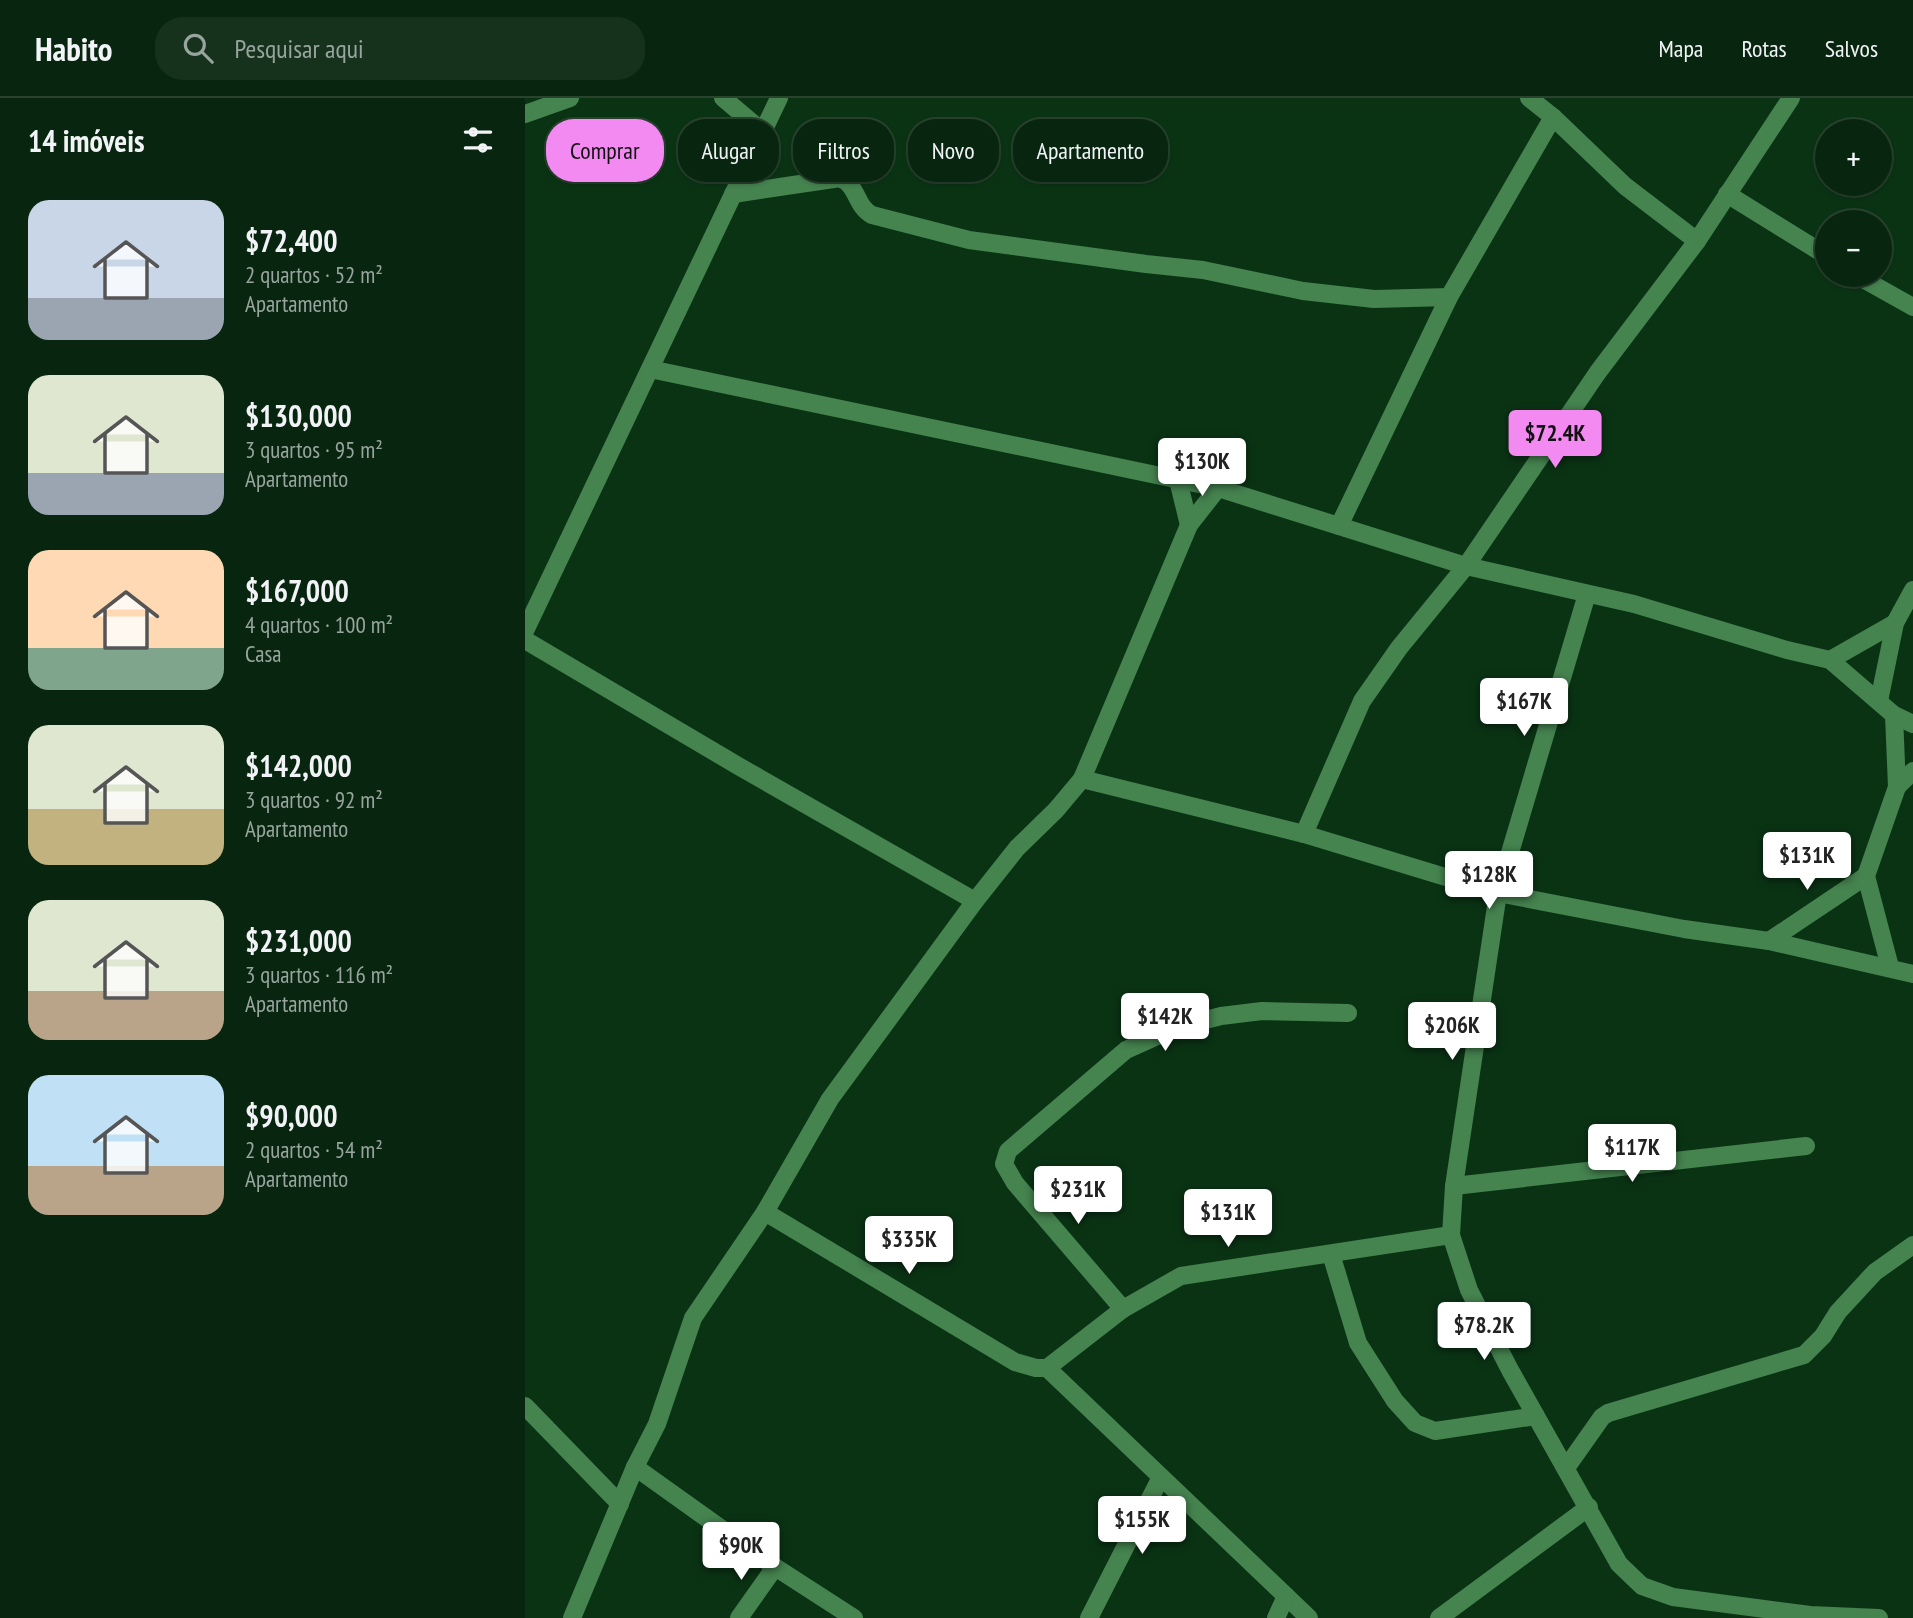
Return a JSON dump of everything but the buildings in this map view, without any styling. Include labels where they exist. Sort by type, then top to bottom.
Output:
[{"type":"street","points":[[525,114],[570,98]]},
{"type":"street","points":[[723,98],[748,119]]},
{"type":"street","points":[[769,119],[779,98]]},
{"type":"street","points":[[1529,98],[1553,117],[1625,186],[1697,241]]},
{"type":"street","points":[[1304,834],[1362,701],[1399,648],[1466,566],[1598,372],[1697,241],[1791,98]]},
{"type":"street","points":[[1339,526],[1448,298],[1553,117]]},
{"type":"street","points":[[733,194],[840,178],[851,184],[859,206],[873,215],[969,240],[1203,270],[1303,291],[1374,299],[1448,298]]},
{"type":"street","points":[[525,631],[739,182]]},
{"type":"street","points":[[1727,194],[1815,249]]},
{"type":"street","points":[[1877,287],[1913,307]]},
{"type":"street","points":[[650,369],[1218,488],[1466,566],[1634,604],[1787,650],[1830,660],[1894,715],[1913,724]]},
{"type":"street","points":[[1178,480],[1189,525]]},
{"type":"street","points":[[572,1618],[635,1467],[657,1424],[693,1318],[765,1212],[830,1099],[975,901],[1017,848],[1056,810],[1082,779],[1189,525],[1218,488]]},
{"type":"street","points":[[1879,701],[1895,623],[1913,590]]},
{"type":"street","points":[[1587,594],[1498,893],[1454,1186],[1451,1235],[1469,1290],[1536,1416],[1619,1564],[1642,1587],[1673,1597],[1810,1615],[1879,1618]]},
{"type":"street","points":[[1830,660],[1895,623]]},
{"type":"street","points":[[525,640],[975,901]]},
{"type":"street","points":[[1890,967],[1866,876],[1897,787],[1894,715]]},
{"type":"street","points":[[1897,787],[1913,771]]},
{"type":"street","points":[[1082,779],[1304,834],[1498,893],[1684,929],[1769,941],[1913,974]]},
{"type":"street","points":[[1769,941],[1866,876]]},
{"type":"street","points":[[1123,1309],[1015,1183],[1004,1164],[1007,1151],[1126,1050],[1175,1028],[1221,1016],[1262,1011],[1348,1013]]},
{"type":"street","points":[[1454,1186],[1806,1146]]},
{"type":"street","points":[[765,1212],[1016,1362],[1036,1368],[1047,1368],[1123,1309],[1181,1276],[1451,1235]]},
{"type":"street","points":[[1566,1468],[1602,1417],[1608,1413],[1804,1355],[1823,1336],[1838,1312],[1875,1272],[1913,1245]]},
{"type":"street","points":[[1331,1254],[1358,1343],[1395,1401],[1415,1423],[1435,1431],[1536,1416]]},
{"type":"street","points":[[1047,1368],[1309,1618]]},
{"type":"street","points":[[525,1406],[620,1504]]},
{"type":"street","points":[[635,1467],[775,1567],[854,1618]]},
{"type":"street","points":[[1089,1618],[1161,1477]]},
{"type":"street","points":[[1439,1618],[1588,1507]]},
{"type":"street","points":[[739,1618],[775,1567]]},
{"type":"street","points":[[1276,1618],[1286,1596]]}]
